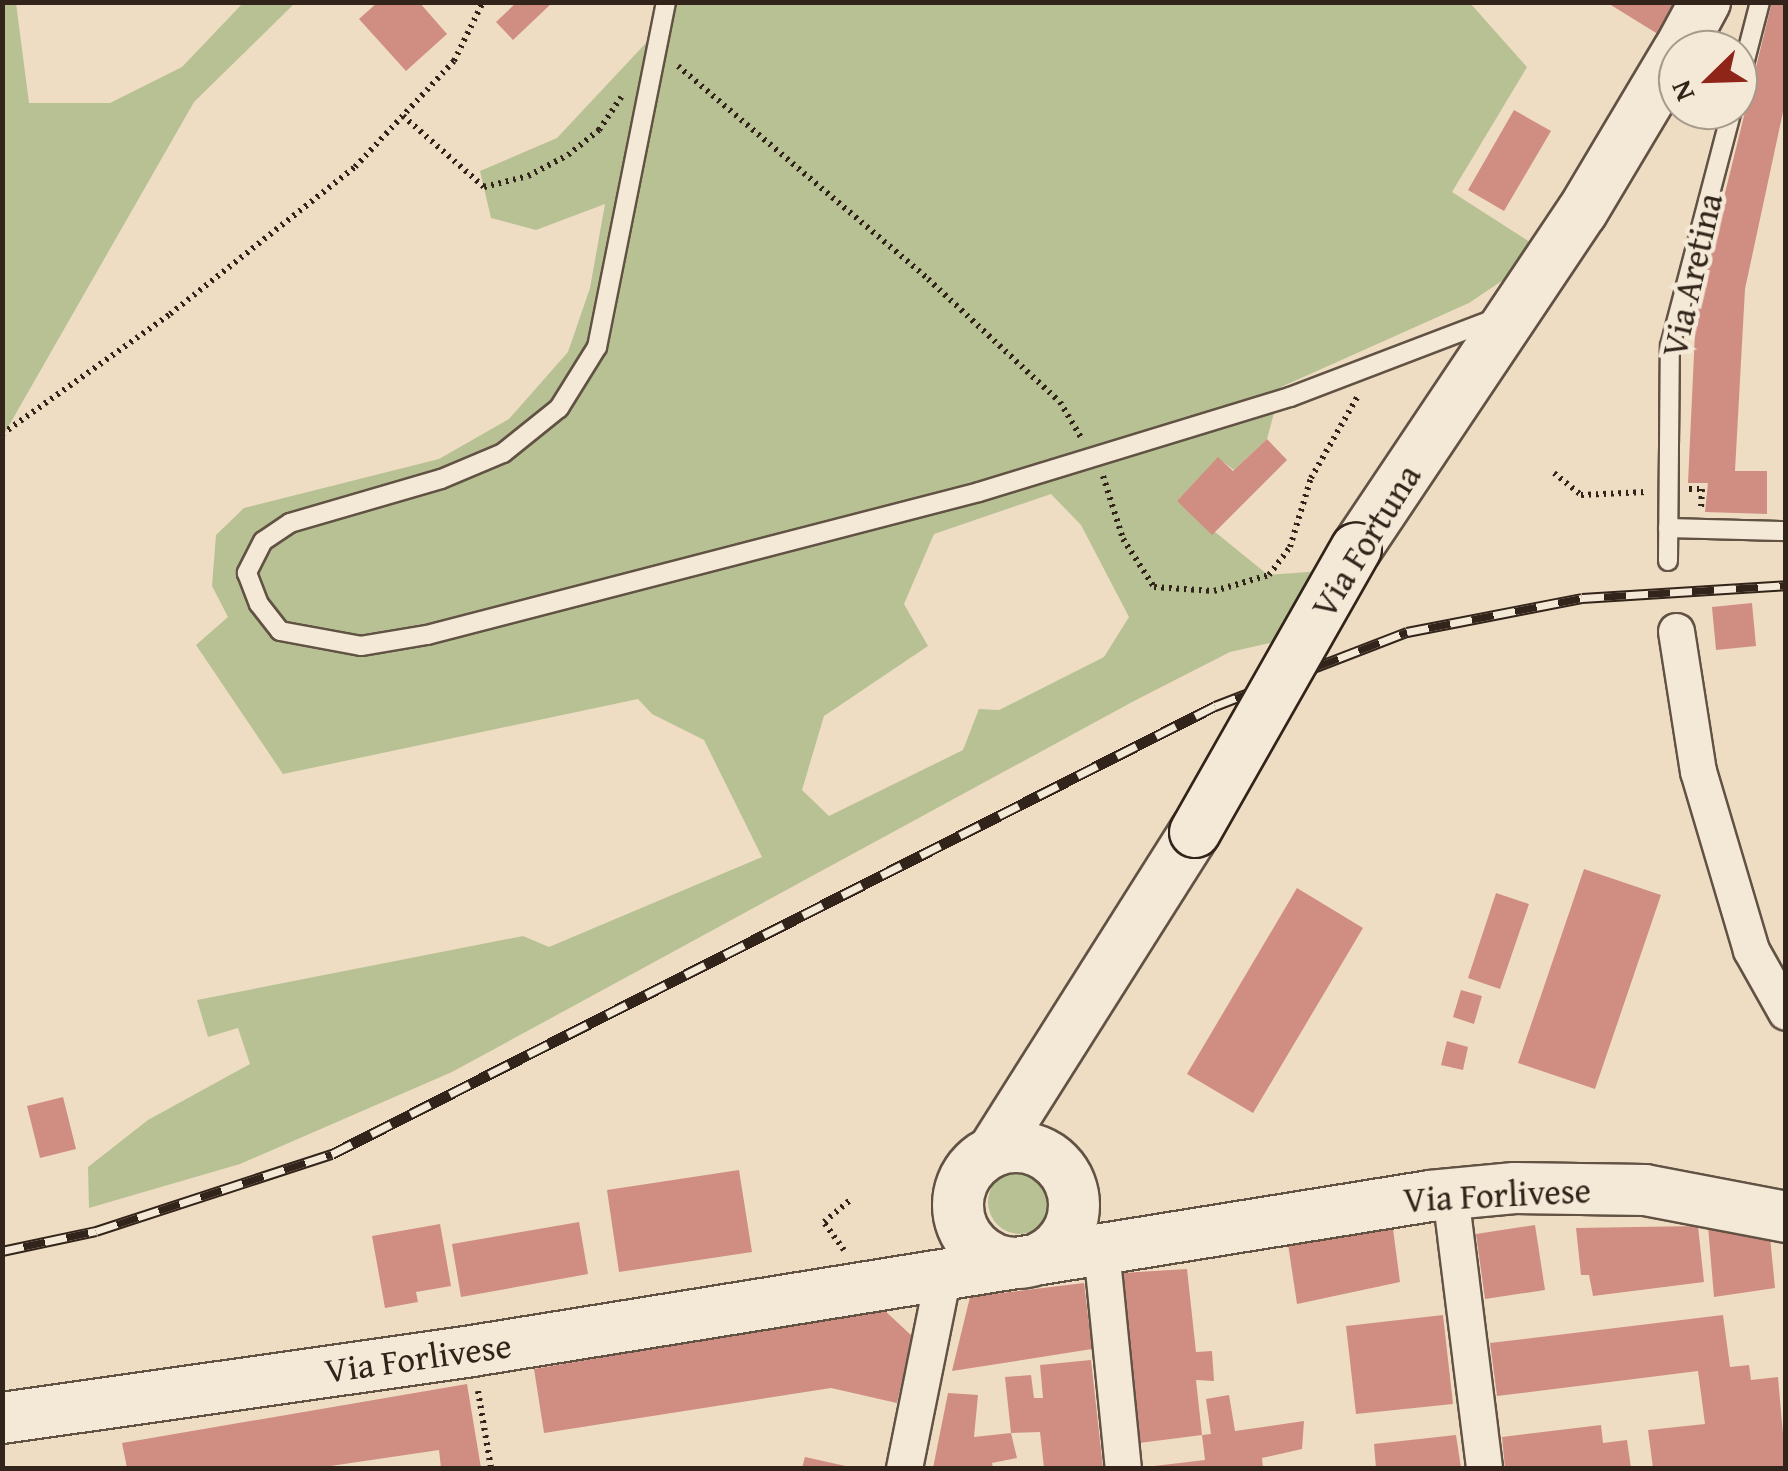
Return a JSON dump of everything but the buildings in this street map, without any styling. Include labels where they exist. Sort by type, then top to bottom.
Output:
[{"type":"street","name":"Via Fortuna","points":[[1690,30],[1705,2]]},
{"type":"street","name":"Via Fortuna","points":[[993,1151],[1195,832],[1356,549],[1516,310],[1658,83]]},
{"type":"street","points":[[1676,631],[1698,770],[1751,950],[1786,1012]]},
{"type":"street","name":"Via Fortuna","points":[[1064,1037],[1044,1090],[1043,1120],[1065,1181]]},
{"type":"street","name":"Via Forlivese","points":[[2,1418],[842,1276],[886,1272],[928,1243],[958,1206],[968,1175],[993,1151],[1019,1146],[1101,1215],[1208,1228]]},
{"type":"street","points":[[1036,1260],[1065,1236],[1065,1181]]},
{"type":"street","name":"Via Forlivese","points":[[842,1276],[943,1276],[1208,1228],[1450,1194],[1645,1190],[1786,1217]]},
{"type":"street","points":[[1450,1194],[1484,1468]]},
{"type":"street","points":[[904,1468],[958,1206]]},
{"type":"street","name":"Via Forlivese","points":[[958,1206],[972,1243],[990,1256],[1012,1263],[1036,1260]]},
{"type":"street","points":[[1101,1250],[1123,1468]]},
{"type":"lane","points":[[666,2],[597,346],[559,408],[503,453],[441,479],[290,523],[263,541],[247,573],[258,604],[280,631],[361,646],[427,634],[979,492],[1376,364],[1516,310]]},
{"type":"lane","points":[[1753,30],[1760,2]]},
{"type":"lane","name":"Via Aretina","points":[[1668,562],[1670,346],[1727,130]]},
{"type":"lane","points":[[1668,528],[1786,532]]},
{"type":"path","points":[[2,434],[170,314],[355,167],[454,61],[483,2]]},
{"type":"path","points":[[656,49],[812,176],[1060,402],[1086,448]]},
{"type":"path","points":[[403,116],[484,187],[528,176],[568,156],[652,70]]},
{"type":"path","points":[[1095,462],[1122,539],[1154,587],[1214,591],[1268,576],[1290,547],[1311,478],[1376,364]]},
{"type":"path","points":[[1554,473],[1580,495],[1646,494]]},
{"type":"path","points":[[842,1276],[824,1222],[850,1200]]},
{"type":"path","points":[[484,1424],[492,1468]]},
{"type":"green space","points":[[3,2],[16,3],[29,103],[110,103],[182,67],[243,3],[295,3],[194,102],[3,436]]},
{"type":"green space","points":[[666,3],[1470,3],[1527,67],[1452,192],[1533,244],[1515,272],[1469,303],[1281,387],[1267,439],[1234,470],[1218,458],[1177,501],[1268,575],[1322,571],[1279,641],[1230,652],[1134,701],[452,1072],[240,1164],[89,1208],[88,1167],[148,1120],[250,1064],[238,1028],[208,1037],[197,1000],[523,936],[549,947],[762,857],[704,740],[652,714],[638,699],[283,774],[196,645],[228,617],[212,586],[216,535],[244,508],[439,459],[509,419],[568,352],[590,288],[605,204],[536,230],[491,218],[480,171],[557,138],[660,28]],"holes":[[[1051,494],[1081,525],[1129,617],[1104,657],[999,710],[979,709],[963,750],[829,816],[802,790],[824,716],[928,646],[904,604],[934,534]]]},
{"type":"green space","points":[[1020,1170],[1042,1180],[1052,1202],[1042,1224],[1020,1234],[998,1224],[988,1202],[998,1180]]},
{"type":"railway","points":[[2,1251],[96,1231],[332,1154],[1215,706],[1407,632],[1582,598],[1786,585]]}]
